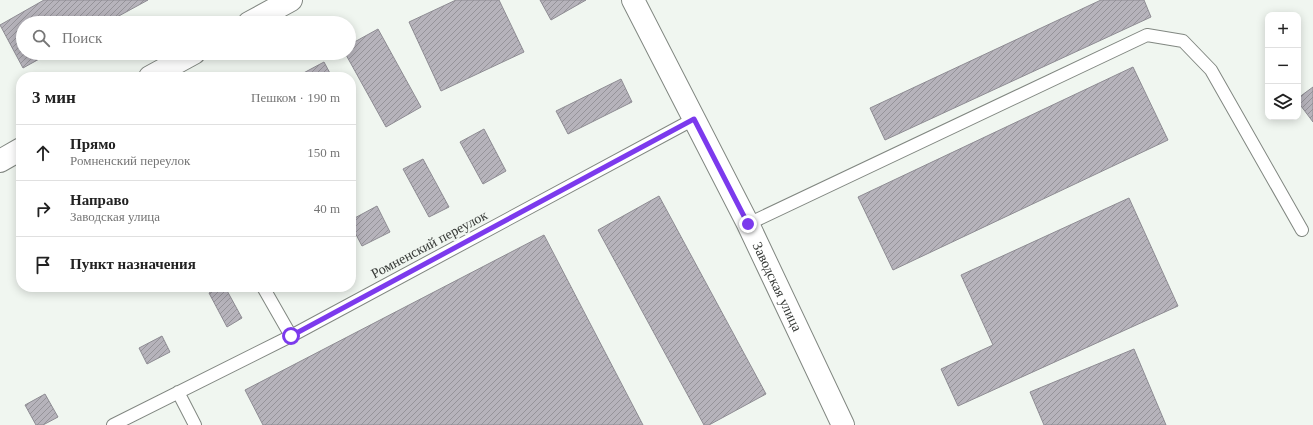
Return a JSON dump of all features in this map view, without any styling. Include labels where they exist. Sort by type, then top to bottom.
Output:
[{"type":"street","points":[[262,16],[291,0]]},
{"type":"street","name":"Заводская улица","points":[[633,0],[748,224],[843,425]]},
{"type":"street","points":[[159,72],[181,60]]},
{"type":"street","points":[[0,162],[16,152]]},
{"type":"lane","points":[[748,224],[1147,35],[1183,41],[1211,70],[1302,230]]},
{"type":"lane","name":"Ромненский переулок","points":[[112,425],[291,336],[694,119]]},
{"type":"lane","points":[[266,292],[291,336]]},
{"type":"lane","points":[[178,392],[195,425]]},
{"type":"building","points":[[44,0],[148,0],[119,16],[16,16],[16,55],[0,25]]},
{"type":"building","points":[[456,0],[499,0],[524,52],[441,91],[409,22]]},
{"type":"building","points":[[540,0],[586,0],[551,20]]},
{"type":"building","points":[[1101,0],[1144,0],[1151,17],[885,140],[870,108]]},
{"type":"building","points":[[378,29],[421,107],[386,127],[349,60],[356,60],[356,41]]},
{"type":"building","points":[[19,60],[37,60],[23,68]]},
{"type":"building","points":[[324,62],[329,72],[305,72]]},
{"type":"building","points":[[1133,67],[1168,140],[893,270],[858,197]]},
{"type":"building","points":[[621,79],[632,102],[568,134],[556,111]]},
{"type":"building","points":[[1313,87],[1313,122],[1301,106],[1301,96]]},
{"type":"building","points":[[484,129],[506,171],[483,184],[460,142]]},
{"type":"building","points":[[423,159],[449,207],[429,217],[403,169]]},
{"type":"building","points":[[659,196],[766,394],[709,425],[704,425],[598,230]]},
{"type":"building","points":[[1129,198],[1178,306],[958,406],[941,369],[993,345],[961,275]]},
{"type":"building","points":[[377,206],[390,232],[362,246],[356,235],[356,217]]},
{"type":"building","points":[[544,235],[643,425],[263,425],[245,390]]},
{"type":"building","points":[[228,292],[242,318],[227,327],[209,293]]},
{"type":"building","points":[[162,336],[170,352],[147,364],[139,348]]},
{"type":"building","points":[[1134,349],[1166,425],[1044,425],[1030,392]]},
{"type":"building","points":[[45,394],[58,417],[43,425],[36,425],[25,405]]},
{"type":"route","points":[[291,336],[694,119],[748,224]]}]
